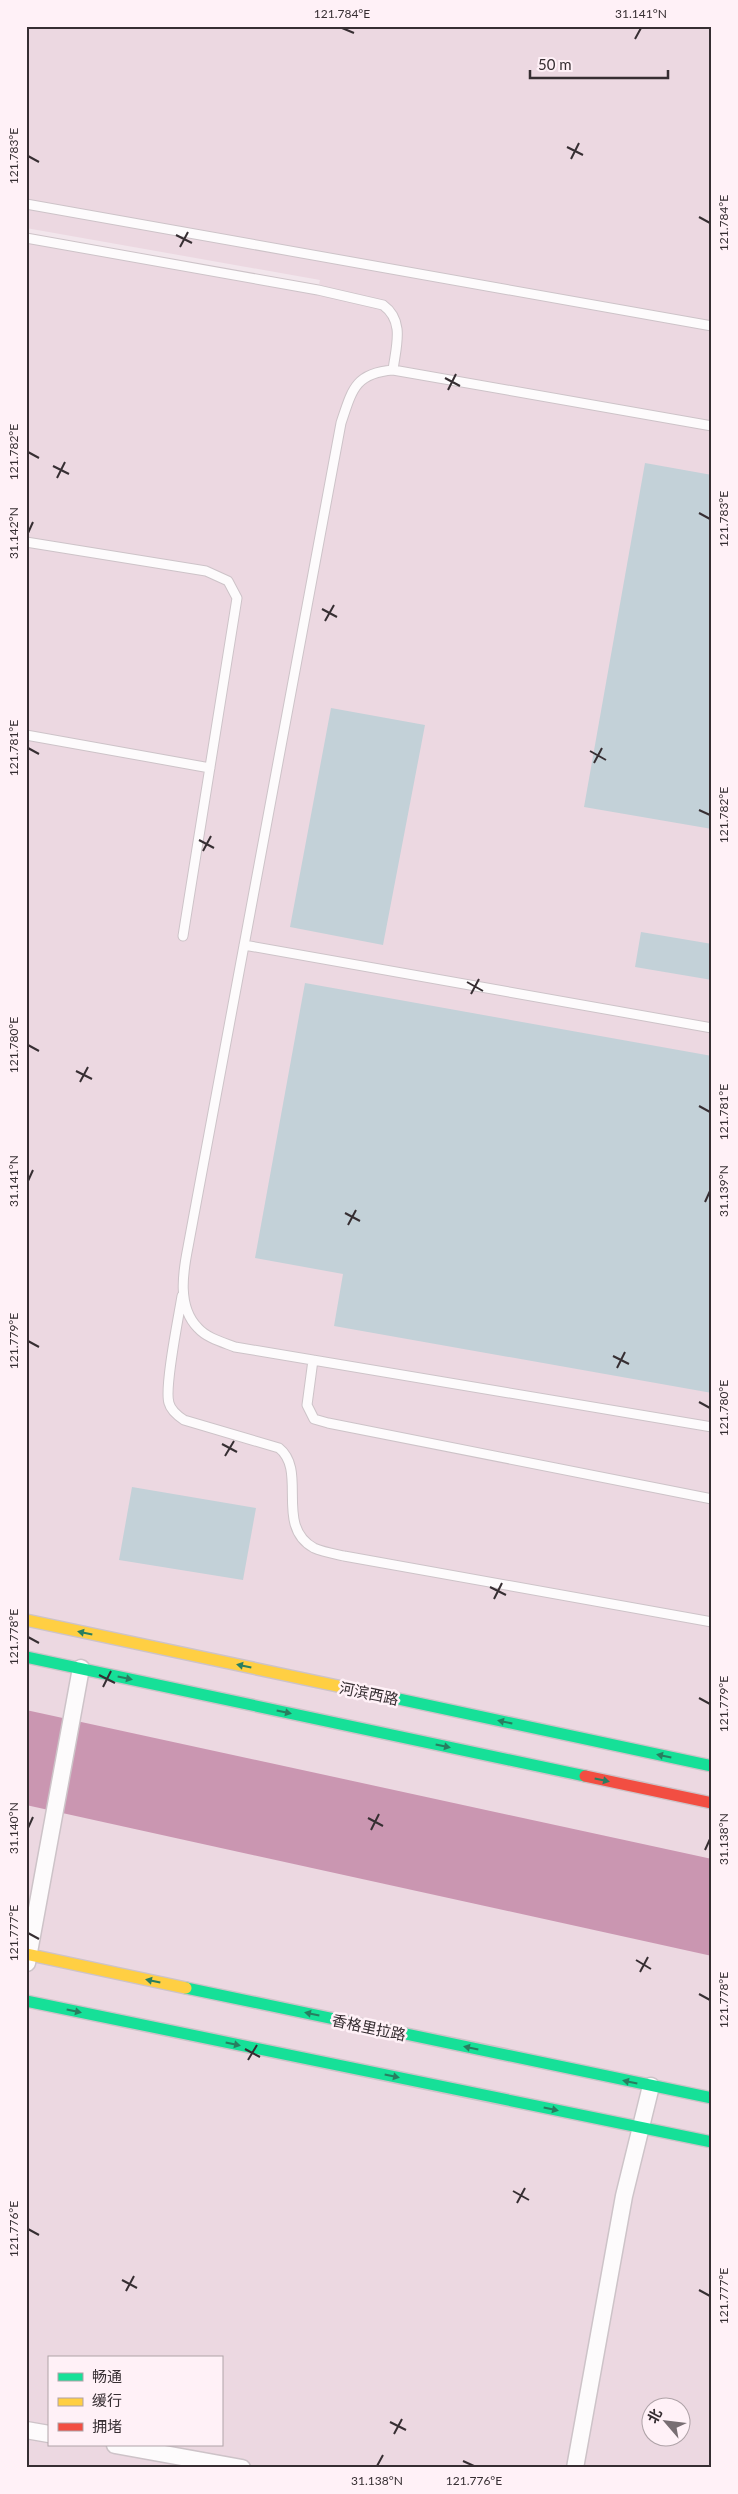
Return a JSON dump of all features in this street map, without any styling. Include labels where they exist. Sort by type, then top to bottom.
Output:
[{"type":"street","name":"河滨西路","points":[[26,1620],[712,1766]]},
{"type":"street","points":[[26,1657],[712,1803]]},
{"type":"street","points":[[27,1958],[80,1668]]},
{"type":"street","name":"香格里拉路","points":[[27,1958],[712,2098]]},
{"type":"street","points":[[26,2001],[712,2142]]},
{"type":"street","points":[[575,2468],[624,2196],[651,2086]]},
{"type":"street","points":[[26,2430],[48,2434]]},
{"type":"street","points":[[120,2446],[242,2468]]},
{"type":"lane","points":[[26,204],[712,326]]},
{"type":"lane","points":[[26,238],[318,290],[383,305],[392,311],[398,327],[393,370]]},
{"type":"lane","points":[[712,426],[393,370],[366,375],[357,385],[342,423],[188,1246],[183,1294],[169,1382],[169,1403],[174,1413],[184,1420],[279,1448],[286,1454],[292,1473],[291,1499],[295,1523],[303,1539],[314,1548],[344,1556],[712,1622]]},
{"type":"lane","points":[[26,542],[206,571],[228,581],[237,598],[183,936]]},
{"type":"lane","points":[[26,735],[210,768]]},
{"type":"lane","points":[[244,945],[712,1028]]},
{"type":"lane","points":[[183,1294],[197,1327],[212,1338],[235,1348],[712,1427]]},
{"type":"lane","points":[[313,1360],[307,1405],[314,1419],[712,1499]]},
{"type":"shaded area","points":[[26,26],[712,26],[712,2468],[26,2468],[26,237],[318,290],[320,280],[26,228]]},
{"type":"shaded area","points":[[26,1710],[712,1859],[712,1956],[26,1805]]},
{"type":"building","points":[[645,463],[712,475],[712,829],[584,807]]},
{"type":"building","points":[[331,708],[425,725],[383,945],[290,927]]},
{"type":"building","points":[[641,932],[712,944],[712,980],[635,967]]},
{"type":"building","points":[[305,983],[712,1056],[712,1393],[334,1326],[343,1274],[255,1258]]},
{"type":"building","points":[[132,1487],[256,1508],[243,1580],[119,1560]]},
{"type":"traffic: fast","points":[[26,1657],[585,1776]]},
{"type":"traffic: fast","points":[[366,1692],[712,1766]]},
{"type":"traffic: fast","points":[[186,1988],[712,2098]]},
{"type":"traffic: fast","points":[[26,2001],[712,2142]]},
{"type":"traffic: slow","points":[[26,1620],[366,1692]]},
{"type":"traffic: slow","points":[[26,1954],[186,1988]]},
{"type":"traffic: jam","points":[[585,1776],[712,1803]]}]
